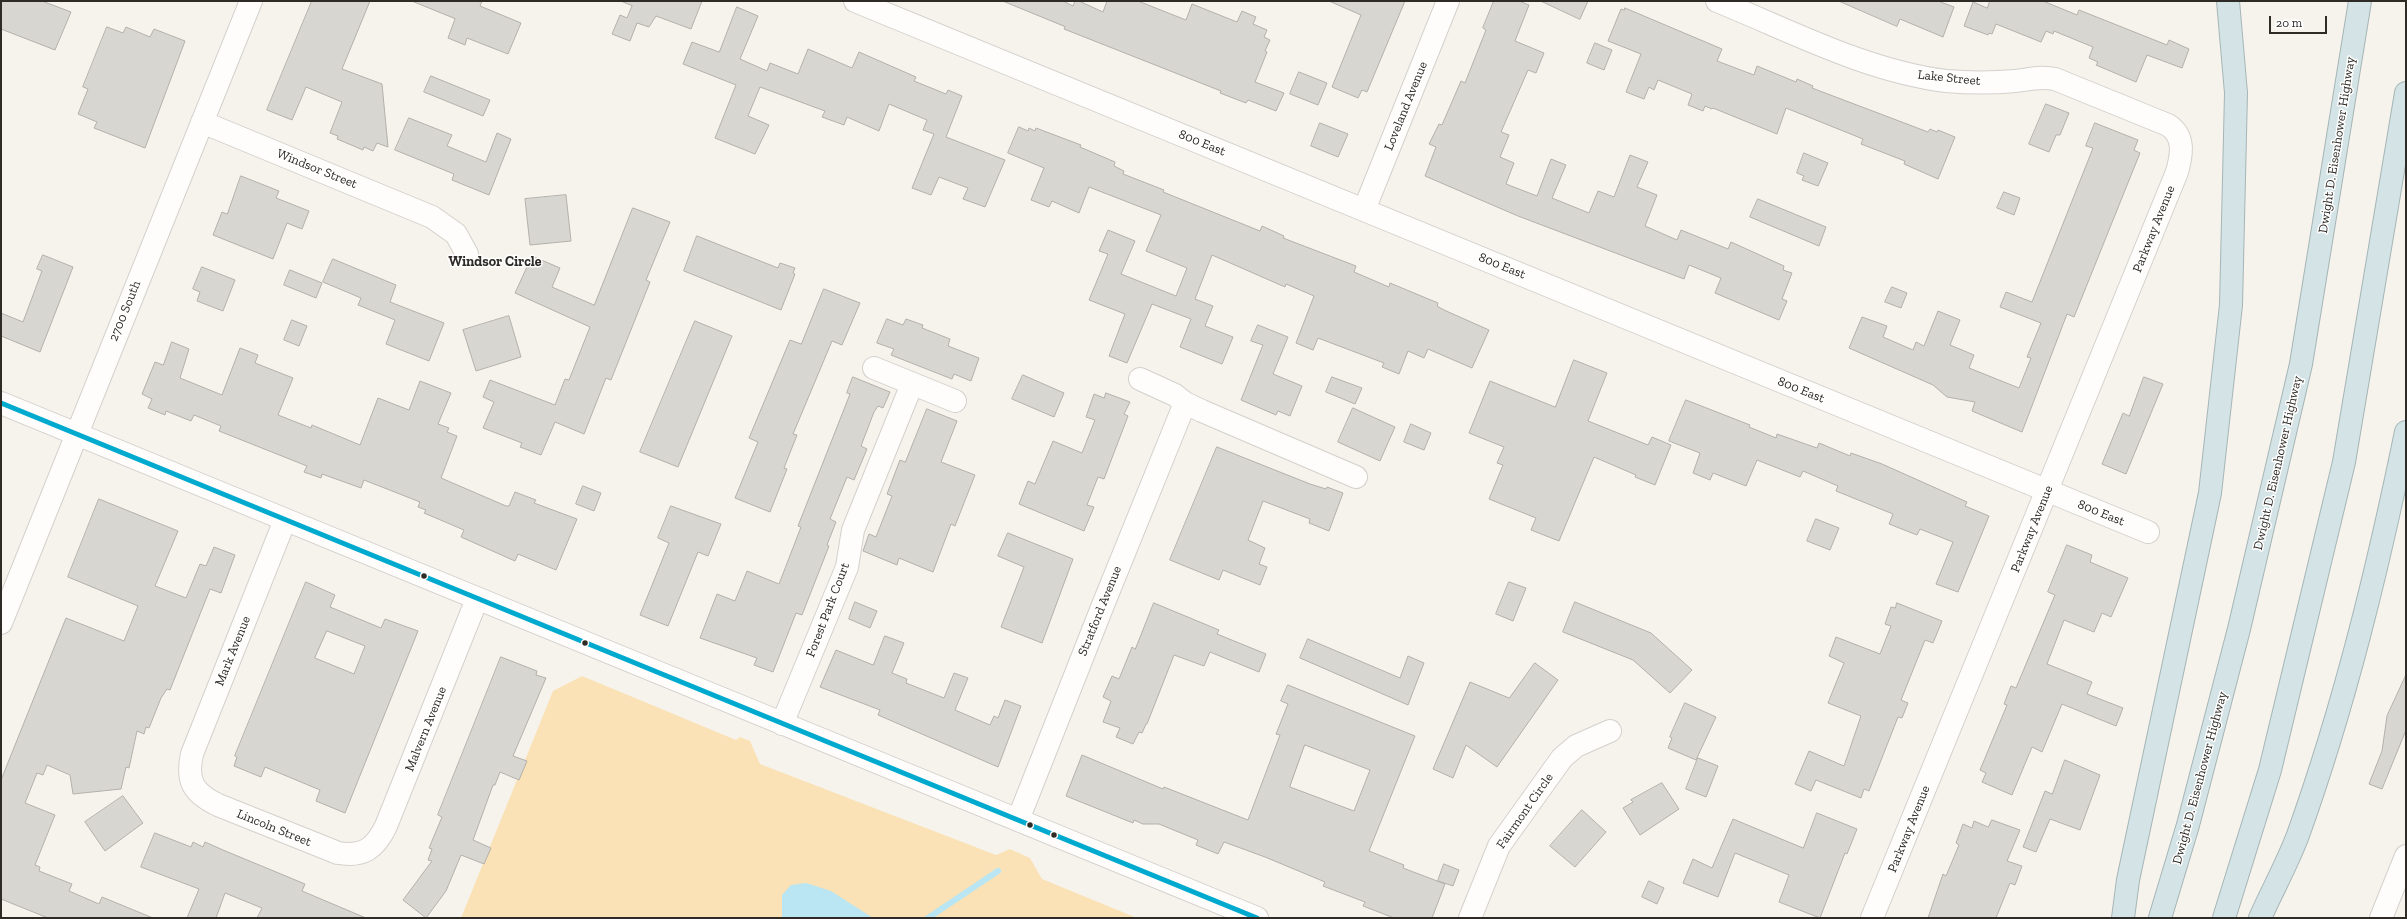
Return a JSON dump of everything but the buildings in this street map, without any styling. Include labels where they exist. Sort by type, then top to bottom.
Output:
[{"type":"highway","points":[[2123,918],[2128,880],[2210,493],[2231,305],[2236,93],[2228,1]]},
{"type":"highway","name":"Dwight D. Eisenhower Highway","points":[[2160,918],[2188,825],[2239,629],[2301,364],[2360,1]]},
{"type":"highway","points":[[2224,918],[2270,770],[2344,462],[2406,93]]},
{"type":"highway","points":[[2260,918],[2297,837],[2346,682],[2385,533],[2406,432]]},
{"type":"street","name":"2700 South","points":[[1,623],[75,434],[251,1]]},
{"type":"street","name":"800 East","points":[[855,1],[2148,532]]},
{"type":"street","name":"Loveland Avenue","points":[[1364,210],[1448,1]]},
{"type":"street","name":"Lake Street","points":[[1717,1],[1846,54],[1893,70],[1945,81],[1973,83],[2043,77],[2055,79],[2168,125],[2180,138]]},
{"type":"street","name":"Windsor Street","points":[[202,122],[432,217],[456,234],[467,254]]},
{"type":"street","name":"Parkway Avenue","points":[[1872,918],[2048,491],[2177,172],[2181,152],[2180,138]]},
{"type":"street","points":[[874,368],[955,401]]},
{"type":"street","points":[[1140,379],[1175,395],[1185,403],[1356,477]]},
{"type":"street","name":"Forest Park Court","points":[[782,724],[847,567],[853,530],[912,384]]},
{"type":"street","points":[[1,403],[1257,918]]},
{"type":"street","name":"Stratford Avenue","points":[[1018,820],[1102,605],[1185,403]]},
{"type":"street","name":"Mark Avenue","points":[[191,784],[190,763],[195,745],[285,520]]},
{"type":"street","name":"Malvern Avenue","points":[[365,853],[378,841],[386,826],[477,599]]},
{"type":"street","name":"Fairmont Circle","points":[[1470,918],[1499,846],[1562,758],[1576,746],[1610,731]]},
{"type":"street","name":"Lincoln Street","points":[[191,784],[210,802],[329,850],[348,854],[365,853]]},
{"type":"street","points":[[2381,918],[2406,856]]},
{"type":"shaded area","points":[[582,676],[736,740],[740,737],[750,741],[760,764],[996,855],[1010,849],[1030,858],[1042,879],[1137,918],[461,918],[553,691]]},
{"type":"water","points":[[806,883],[831,891],[873,918],[782,918],[782,895],[791,885]]},
{"type":"waterway","points":[[928,918],[998,871]]},
{"type":"transit line","points":[[1,403],[1257,918]]},
{"type":"district","name":"Windsor Circle","points":[[495,262]]}]
